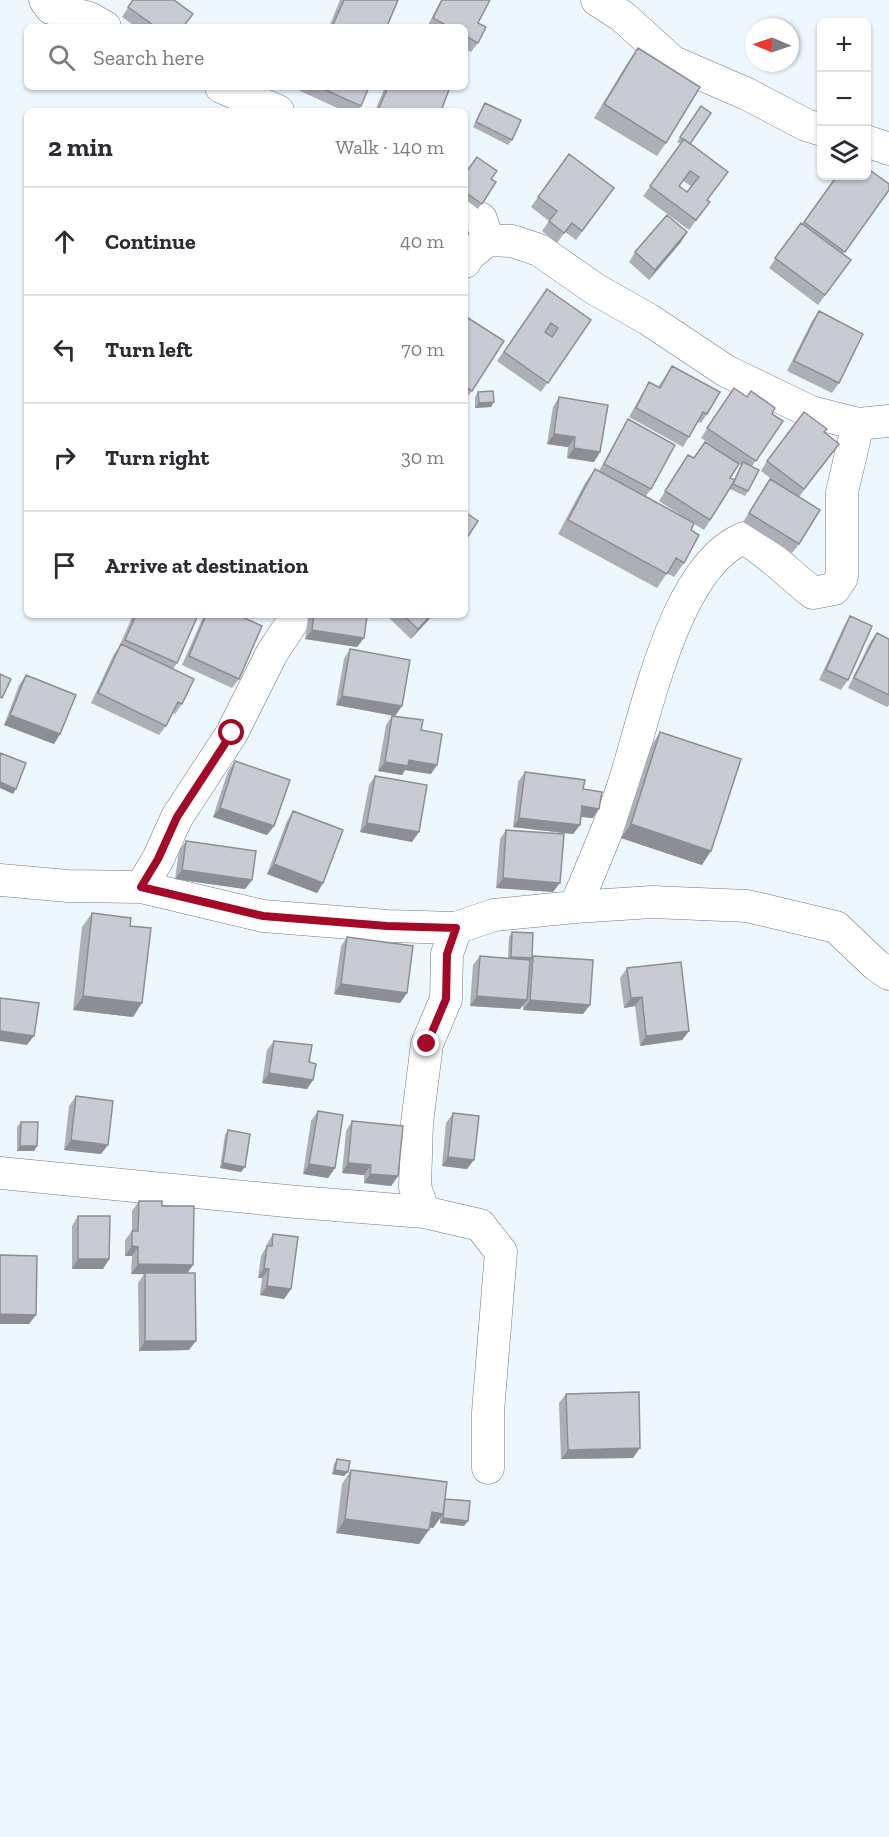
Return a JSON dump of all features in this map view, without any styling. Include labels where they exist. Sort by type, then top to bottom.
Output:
[{"type":"street","points":[[45,0],[51,8],[90,18],[100,24]]},
{"type":"street","points":[[597,0],[629,22],[673,62],[747,94],[817,128]]},
{"type":"street","points":[[228,90],[271,108]]},
{"type":"street","points":[[871,142],[889,149]]},
{"type":"street","points":[[468,211],[481,219],[488,240]]},
{"type":"street","points":[[468,257],[488,240],[512,241],[540,250],[595,289],[648,319],[726,371],[811,412],[858,424],[889,421]]},
{"type":"street","points":[[575,907],[624,785],[658,670],[682,606],[708,565],[731,543],[744,538],[762,549],[813,593],[834,589],[842,577],[842,492],[858,424]]},
{"type":"street","points":[[141,887],[158,859],[177,817],[232,733],[272,653],[295,618]]},
{"type":"street","points":[[0,880],[68,886],[141,887],[263,916],[387,926],[456,928],[494,915],[652,902],[747,906],[836,927],[876,965],[889,974]]},
{"type":"street","points":[[424,1212],[415,1186],[417,1123],[427,1044],[446,999],[447,954],[456,928]]},
{"type":"street","points":[[0,1173],[424,1212],[480,1225],[501,1252],[488,1412],[488,1468]]},
{"type":"building","points":[[133,0],[174,0],[193,14],[185,24],[152,24],[128,7]]},
{"type":"building","points":[[344,0],[398,0],[388,24],[333,24]]},
{"type":"building","points":[[442,0],[490,0],[478,23],[486,27],[478,43],[468,38],[468,24],[444,24],[433,18]]},
{"type":"building","points":[[638,48],[700,87],[666,143],[604,104]]},
{"type":"building","points":[[326,90],[368,90],[361,106]]},
{"type":"building","points":[[387,90],[449,90],[442,108],[379,108]]},
{"type":"building","points":[[485,103],[521,120],[512,140],[476,122]]},
{"type":"building","points":[[701,106],[711,113],[690,144],[680,137]]},
{"type":"building","points":[[684,139],[728,172],[707,200],[710,202],[696,220],[650,186]],"holes":[[[690,171],[699,177],[687,192],[679,186]]]},
{"type":"building","points":[[569,154],[614,188],[582,231],[572,223],[564,233],[549,221],[557,211],[538,197]]},
{"type":"building","points":[[477,157],[497,171],[491,179],[496,182],[482,204],[468,194],[468,170]]},
{"type":"building","points":[[871,171],[889,184],[889,190],[845,252],[804,222],[834,180],[871,180]]},
{"type":"building","points":[[667,215],[687,232],[655,270],[635,252]]},
{"type":"building","points":[[801,223],[851,260],[825,295],[775,258]]},
{"type":"building","points":[[547,289],[591,320],[548,383],[504,352]],"holes":[[[551,323],[558,328],[552,337],[545,332]]]},
{"type":"building","points":[[819,311],[863,334],[839,383],[794,361]]},
{"type":"building","points":[[468,318],[504,341],[472,391],[468,388]]},
{"type":"building","points":[[672,366],[720,392],[707,414],[703,412],[689,437],[636,408],[649,382],[660,388]]},
{"type":"building","points":[[734,388],[747,397],[751,391],[775,408],[772,414],[783,421],[756,461],[707,428]]},
{"type":"building","points":[[493,391],[494,402],[479,403],[478,392]]},
{"type":"building","points":[[559,397],[608,405],[600,452],[574,448],[575,437],[554,434]]},
{"type":"building","points":[[804,412],[827,429],[824,432],[839,444],[804,489],[767,461]]},
{"type":"building","points":[[628,419],[675,445],[651,489],[604,464]]},
{"type":"building","points":[[705,442],[739,464],[730,478],[735,480],[710,520],[665,491],[688,455],[694,458]]},
{"type":"building","points":[[743,462],[759,470],[748,491],[733,484]]},
{"type":"building","points":[[595,469],[694,523],[691,530],[699,535],[684,563],[676,558],[667,574],[568,520]]},
{"type":"building","points":[[770,479],[820,510],[799,544],[749,513]]},
{"type":"building","points":[[468,514],[478,521],[468,536]]},
{"type":"building","points":[[850,616],[872,626],[848,680],[826,670]]},
{"type":"building","points":[[135,618],[197,618],[177,663],[125,640]]},
{"type":"building","points":[[205,618],[245,618],[262,626],[239,679],[189,656]]},
{"type":"building","points":[[314,618],[367,618],[364,638],[312,630]]},
{"type":"building","points":[[406,618],[428,618],[418,629]]},
{"type":"building","points":[[877,633],[889,639],[889,695],[854,678]]},
{"type":"building","points":[[121,644],[194,679],[182,704],[178,702],[166,726],[98,693]]},
{"type":"building","points":[[350,649],[410,660],[402,706],[342,696]]},
{"type":"building","points":[[0,674],[11,679],[2,698],[0,697]]},
{"type":"building","points":[[26,675],[76,695],[60,734],[10,715]]},
{"type":"building","points":[[392,716],[423,720],[421,730],[442,734],[437,765],[409,760],[408,766],[385,762]]},
{"type":"building","points":[[660,732],[741,759],[711,851],[631,824]]},
{"type":"building","points":[[0,753],[26,763],[16,789],[0,782]]},
{"type":"building","points":[[235,761],[290,780],[274,826],[220,808]]},
{"type":"building","points":[[525,772],[585,780],[583,789],[602,792],[599,809],[582,806],[580,825],[519,818]]},
{"type":"building","points":[[375,776],[427,785],[419,832],[367,823]]},
{"type":"building","points":[[293,811],[343,830],[323,883],[274,864]]},
{"type":"building","points":[[506,830],[564,834],[560,883],[503,878]]},
{"type":"building","points":[[186,841],[256,851],[252,880],[182,870]]},
{"type":"building","points":[[92,913],[131,918],[130,926],[151,928],[142,1003],[83,996]]},
{"type":"building","points":[[512,932],[533,933],[532,958],[511,957]]},
{"type":"building","points":[[347,937],[413,946],[407,993],[341,984]]},
{"type":"building","points":[[480,956],[530,960],[527,1000],[477,996]]},
{"type":"building","points":[[533,956],[593,960],[590,1005],[530,1000]]},
{"type":"building","points":[[681,962],[689,1031],[646,1036],[642,997],[631,998],[627,968]]},
{"type":"building","points":[[0,998],[39,1003],[34,1036],[0,1031]]},
{"type":"building","points":[[274,1041],[312,1045],[309,1062],[316,1064],[313,1080],[269,1073]]},
{"type":"building","points":[[76,1096],[113,1101],[108,1145],[71,1140]]},
{"type":"building","points":[[318,1111],[343,1115],[335,1168],[309,1164]]},
{"type":"building","points":[[453,1113],[479,1116],[474,1160],[448,1157]]},
{"type":"building","points":[[352,1121],[403,1126],[398,1176],[370,1174],[371,1165],[348,1163]]},
{"type":"building","points":[[21,1122],[38,1122],[37,1146],[20,1146]]},
{"type":"building","points":[[228,1130],[250,1134],[245,1167],[223,1163]]},
{"type":"building","points":[[139,1201],[162,1201],[162,1206],[194,1206],[193,1265],[138,1264],[138,1247],[132,1246],[132,1231],[138,1231]]},
{"type":"building","points":[[78,1216],[110,1216],[109,1259],[78,1259]]},
{"type":"building","points":[[273,1234],[298,1237],[291,1289],[267,1286],[269,1269],[264,1268],[267,1246],[272,1246]]},
{"type":"building","points":[[0,1255],[37,1256],[36,1315],[0,1314]]},
{"type":"building","points":[[145,1273],[195,1273],[196,1341],[145,1341]]},
{"type":"building","points":[[639,1392],[640,1448],[568,1450],[566,1394]]},
{"type":"building","points":[[337,1459],[350,1461],[348,1472],[335,1470]]},
{"type":"building","points":[[351,1470],[447,1482],[443,1514],[432,1512],[429,1530],[345,1519]]},
{"type":"building","points":[[445,1499],[470,1501],[468,1521],[443,1518]]},
{"type":"route","points":[[232,733],[177,817],[158,859],[141,887],[263,916],[387,926],[456,928],[447,954],[446,999],[427,1044]]}]
